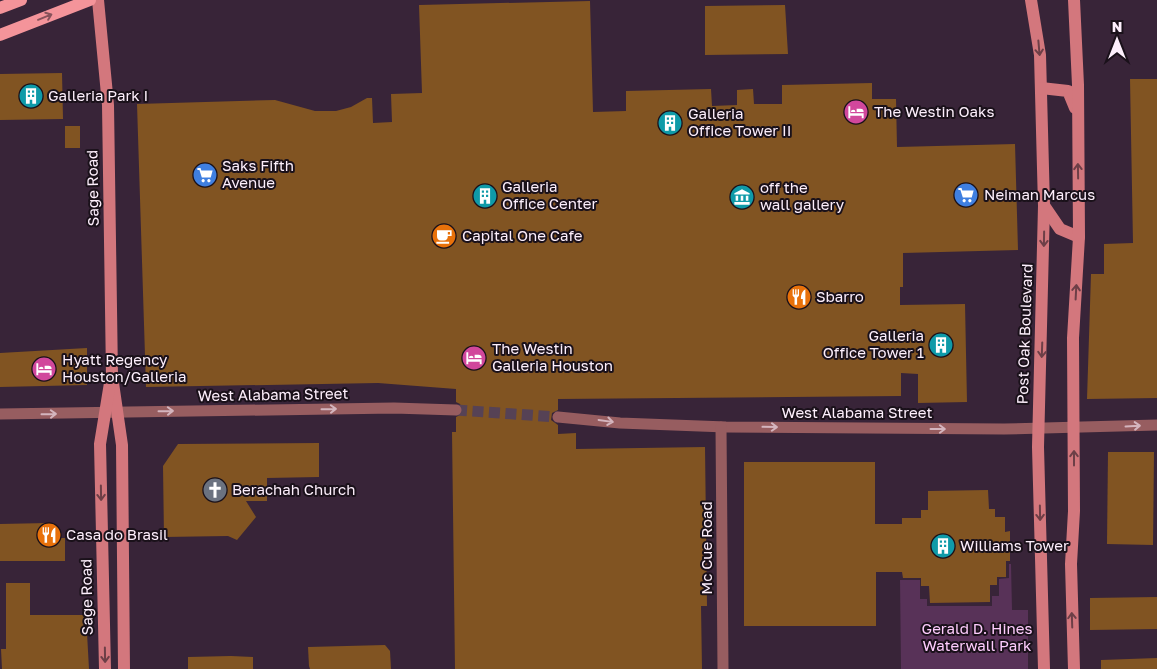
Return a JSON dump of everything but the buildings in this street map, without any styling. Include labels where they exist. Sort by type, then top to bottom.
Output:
[{"type":"main road","points":[[0,8],[21,0]]},
{"type":"main road","points":[[0,35],[90,0]]},
{"type":"main road","name":"Sage Road","points":[[98,0],[108,105],[112,376],[122,445],[124,669]]},
{"type":"main road","name":"Post Oak Boulevard","points":[[1030,0],[1038,37],[1044,206],[1039,428],[1044,669]]},
{"type":"main road","points":[[1074,0],[1079,237],[1073,338],[1074,512],[1071,564],[1074,669]]},
{"type":"main road","points":[[1041,88],[1068,91],[1077,113]]},
{"type":"main road","points":[[1044,206],[1060,229],[1079,237]]},
{"type":"main road","name":"Sage Road","points":[[105,669],[100,444],[112,376]]},
{"type":"main road","points":[[103,573],[122,576]]},
{"type":"street","name":"West Alabama Street","points":[[0,414],[394,408],[456,410]]},
{"type":"street","name":"West Alabama Street","points":[[558,417],[620,423],[721,427],[1074,428],[1157,425]]},
{"type":"street","name":"Mc Cue Road","points":[[721,427],[723,669]]},
{"type":"green space","name":"Gerald D. Hines Waterwall Park","points":[[1009,564],[1011,564],[1012,610],[1028,610],[1028,669],[901,669],[900,580],[920,580],[920,599],[927,599],[927,606],[992,606],[992,596],[999,596],[999,579],[1009,578]]},
{"type":"tunnel","points":[[456,410],[558,417]]},
{"type":"place","name":"Galleria Park I","points":[[31,96]]},
{"type":"place","name":"The Westin Oaks","points":[[856,112]]},
{"type":"place","name":"Galleria Office Tower II","points":[[670,123]]},
{"type":"place","name":"Saks Fifth Avenue","points":[[205,175]]},
{"type":"place","name":"Neiman Marcus","points":[[966,195]]},
{"type":"place","name":"Galleria Office Center","points":[[485,196]]},
{"type":"place","name":"off the wall gallery","points":[[742,197]]},
{"type":"place","name":"Capital One Cafe","points":[[444,236]]},
{"type":"place","name":"Sbarro","points":[[799,297]]},
{"type":"place","name":"Galleria Office Tower 1","points":[[941,345]]},
{"type":"place","name":"The Westin Galleria Houston","points":[[474,358]]},
{"type":"place","name":"Hyatt Regency Houston/Galleria","points":[[44,369]]},
{"type":"place","name":"Berachah Church","points":[[215,490]]},
{"type":"place","name":"Casa do Brasil","points":[[49,535]]},
{"type":"place","name":"Williams Tower","points":[[943,546]]}]
